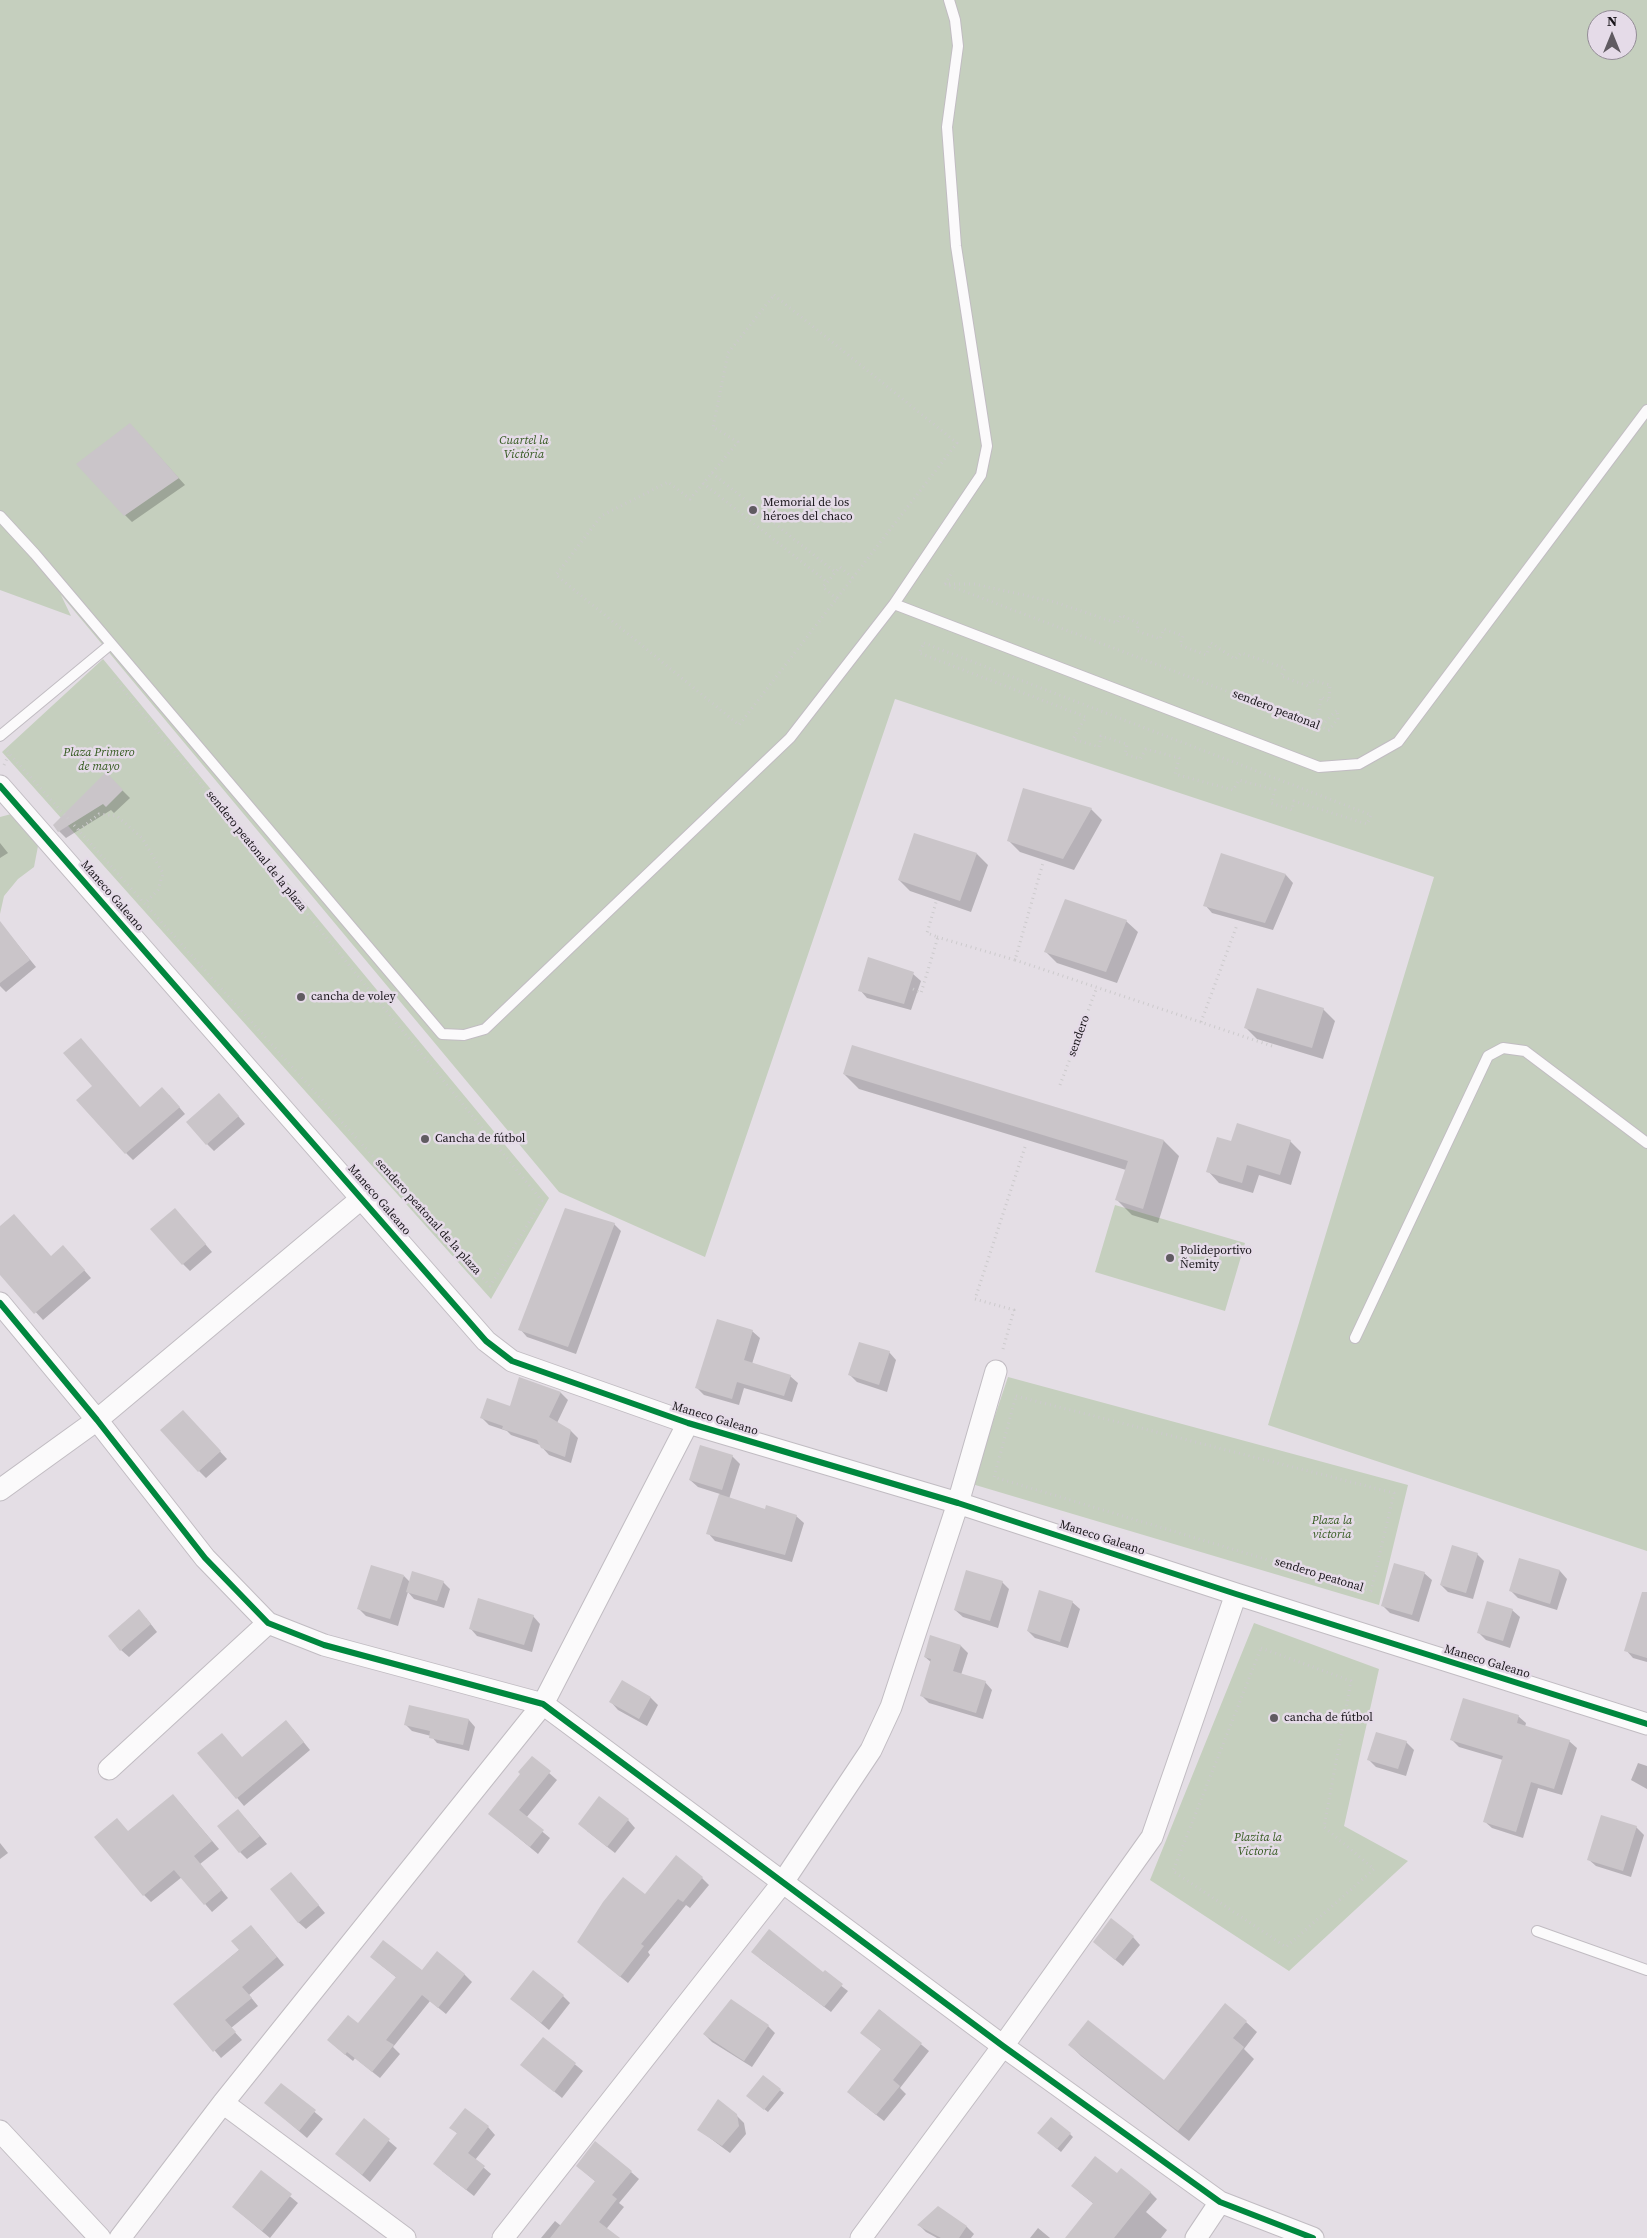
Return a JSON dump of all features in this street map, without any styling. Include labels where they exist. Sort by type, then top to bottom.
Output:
[{"type":"street","name":"Maneco Galeano","points":[[0,786],[486,1341],[512,1361],[688,1423],[958,1503],[1236,1594],[1647,1724]]},
{"type":"street","points":[[0,1490],[96,1420],[362,1198]]},
{"type":"street","points":[[0,1303],[96,1420],[205,1558],[268,1623],[324,1645],[543,1704],[1003,2046],[1220,2202],[1313,2238]]},
{"type":"street","points":[[503,2238],[783,1882],[871,1750],[891,1707],[958,1503],[996,1371]]},
{"type":"street","points":[[120,2238],[223,2103],[543,1704],[688,1423]]},
{"type":"street","points":[[861,2238],[1003,2046],[1152,1836],[1236,1594]]},
{"type":"street","points":[[109,1769],[268,1623]]},
{"type":"street","points":[[223,2103],[405,2238]]},
{"type":"street","points":[[0,2131],[100,2238]]},
{"type":"street","points":[[1196,2238],[1220,2202]]},
{"type":"lane","points":[[0,516],[36,554],[442,1034],[464,1035],[485,1029],[790,738],[894,604],[981,475],[987,446],[956,246],[947,127],[958,46],[955,20],[949,0]]},
{"type":"lane","points":[[894,604],[1319,767],[1359,764],[1398,742],[1647,410]]},
{"type":"lane","points":[[0,736],[111,644]]},
{"type":"lane","points":[[1355,1338],[1488,1056],[1504,1048],[1526,1051],[1647,1143]]},
{"type":"lane","points":[[1537,1931],[1647,1970]]},
{"type":"path","points":[[774,296],[957,443],[739,725],[556,575],[601,516],[668,482],[690,499],[704,483],[738,442],[713,427],[728,353],[774,296]]},
{"type":"path","points":[[712,473],[836,572]]},
{"type":"path","points":[[704,483],[827,582]]},
{"type":"path","points":[[837,599],[823,587],[840,567],[852,578]]},
{"type":"path","points":[[945,584],[953,571]]},
{"type":"path","points":[[924,643],[1371,815],[1367,824],[1294,801],[1292,810],[1271,803],[1276,790],[1240,780],[1233,790],[1175,774],[1179,758],[1146,750],[1140,759],[1125,754],[1127,744],[1101,736],[1099,746],[1073,739],[1086,717],[918,653],[924,643]]},
{"type":"path","points":[[79,830],[99,814],[117,816],[142,838],[163,873],[158,890],[144,903]]},
{"type":"path","points":[[1015,960],[1043,863]]},
{"type":"path","points":[[937,898],[927,933],[1015,960],[1275,1047]]},
{"type":"path","points":[[1201,1022],[1237,925]]},
{"type":"path","points":[[913,989],[921,992],[937,937]]},
{"type":"path","points":[[996,1371],[1014,1310],[975,1300],[1026,1144]]},
{"type":"path","points":[[1261,1648],[1351,1681],[1324,1827],[1374,1869],[1286,1947],[1173,1871],[1261,1648]]},
{"type":"green space","name":"Cuartel la Victória","points":[[0,0],[1647,0],[1647,1551],[1268,1425],[1434,877],[895,699],[705,1257],[559,1192],[61,595],[71,616],[0,590]]},
{"type":"green space","name":"Plaza Primero de mayo","points":[[103,659],[549,1198],[491,1299],[2,752]]},
{"type":"green space","points":[[15,813],[38,846],[34,867],[18,879],[4,896],[0,914],[0,817]]},
{"type":"green space","name":"Polideportivo Ñemity","points":[[1115,1205],[1245,1243],[1225,1311],[1095,1272]]},
{"type":"green space","name":"Plaza la victoria","points":[[1008,1377],[1408,1485],[1379,1605],[972,1484]]},
{"type":"green space","name":"Plazita la Victoria","points":[[1254,1623],[1379,1669],[1344,1826],[1408,1861],[1289,1971],[1150,1880]]},
{"type":"building","points":[[130,423],[179,478],[124,516],[76,464]]},
{"type":"building","points":[[106,772],[123,790],[106,807],[103,804],[58,832],[53,825]]},
{"type":"building","points":[[1023,788],[1092,808],[1063,859],[1007,841]]},
{"type":"building","points":[[914,833],[977,853],[960,901],[898,880]]},
{"type":"building","points":[[1221,853],[1286,874],[1265,923],[1203,906]]},
{"type":"building","points":[[1065,899],[1127,920],[1106,972],[1044,952]]},
{"type":"building","points":[[0,921],[30,960],[0,983]]},
{"type":"building","points":[[868,957],[914,972],[904,1004],[858,991]]},
{"type":"building","points":[[1257,988],[1324,1008],[1312,1048],[1244,1028]]},
{"type":"building","points":[[81,1038],[140,1107],[162,1087],[180,1107],[125,1154],[76,1100],[92,1086],[63,1053]]},
{"type":"building","points":[[852,1045],[1164,1140],[1143,1209],[1115,1200],[1128,1161],[843,1074]]},
{"type":"building","points":[[219,1093],[239,1116],[206,1145],[186,1122]]},
{"type":"building","points":[[1237,1123],[1291,1140],[1280,1175],[1247,1165],[1242,1183],[1206,1172],[1217,1137],[1231,1141]]},
{"type":"building","points":[[175,1208],[206,1244],[182,1265],[150,1229]]},
{"type":"building","points":[[565,1208],[615,1223],[568,1347],[518,1330]]},
{"type":"building","points":[[14,1214],[51,1256],[63,1245],[85,1270],[34,1314],[0,1275],[0,1226]]},
{"type":"building","points":[[717,1319],[753,1330],[744,1360],[791,1375],[784,1396],[737,1382],[732,1399],[695,1388]]},
{"type":"building","points":[[859,1342],[890,1351],[879,1385],[848,1375]]},
{"type":"building","points":[[519,1377],[561,1392],[549,1417],[571,1430],[565,1457],[541,1448],[537,1440],[502,1429],[503,1426],[480,1418],[487,1398],[510,1406]]},
{"type":"building","points":[[183,1410],[221,1451],[198,1472],[160,1430]]},
{"type":"building","points":[[700,1445],[733,1455],[722,1490],[689,1480]]},
{"type":"building","points":[[719,1494],[765,1509],[766,1505],[797,1515],[785,1555],[706,1534]]},
{"type":"building","points":[[1452,1545],[1478,1553],[1466,1593],[1440,1585]]},
{"type":"building","points":[[1519,1558],[1560,1570],[1550,1604],[1509,1591]]},
{"type":"building","points":[[1394,1563],[1425,1572],[1412,1615],[1381,1606]]},
{"type":"building","points":[[371,1565],[404,1575],[390,1619],[357,1609]]},
{"type":"building","points":[[966,1570],[1003,1581],[990,1621],[954,1610]]},
{"type":"building","points":[[412,1571],[444,1581],[437,1601],[406,1592]]},
{"type":"building","points":[[1039,1590],[1073,1601],[1060,1642],[1027,1631]]},
{"type":"building","points":[[1642,1592],[1647,1592],[1647,1658],[1624,1651]]},
{"type":"building","points":[[478,1598],[534,1615],[524,1645],[469,1629]]},
{"type":"building","points":[[1487,1601],[1513,1609],[1503,1641],[1477,1633]]},
{"type":"building","points":[[139,1609],[151,1624],[120,1651],[108,1636]]},
{"type":"building","points":[[930,1635],[961,1645],[953,1671],[986,1681],[976,1713],[920,1696],[931,1659],[924,1657]]},
{"type":"building","points":[[622,1680],[651,1697],[639,1719],[609,1702]]},
{"type":"building","points":[[1463,1698],[1519,1715],[1517,1723],[1570,1740],[1554,1789],[1531,1782],[1516,1832],[1483,1822],[1503,1756],[1450,1740]]},
{"type":"building","points":[[409,1705],[469,1719],[463,1745],[429,1738],[430,1731],[404,1725]]},
{"type":"building","points":[[286,1720],[304,1742],[236,1799],[197,1753],[222,1733],[242,1757]]},
{"type":"building","points":[[1376,1732],[1407,1741],[1398,1769],[1367,1760]]},
{"type":"building","points":[[532,1756],[551,1771],[519,1810],[544,1830],[530,1847],[488,1814]]},
{"type":"building","points":[[173,1794],[212,1841],[194,1856],[222,1890],[204,1905],[174,1870],[143,1896],[94,1837],[117,1818],[128,1831]]},
{"type":"building","points":[[599,1796],[629,1819],[607,1847],[578,1824]]},
{"type":"building","points":[[238,1809],[260,1836],[239,1853],[217,1826]]},
{"type":"building","points":[[1601,1815],[1637,1826],[1623,1871],[1587,1860]]},
{"type":"building","points":[[676,1855],[703,1877],[683,1902],[678,1899],[641,1944],[644,1946],[620,1977],[577,1942],[603,1902],[623,1877],[645,1894]]},
{"type":"building","points":[[291,1872],[319,1905],[298,1923],[270,1889]]},
{"type":"building","points":[[1111,1918],[1134,1936],[1115,1960],[1093,1942]]},
{"type":"building","points":[[251,1925],[277,1957],[242,1987],[252,1998],[225,2020],[236,2032],[213,2052],[173,2004],[239,1950],[231,1941]]},
{"type":"building","points":[[769,1929],[823,1972],[825,1970],[843,1984],[824,2007],[751,1952]]},
{"type":"building","points":[[383,1940],[422,1970],[437,1951],[465,1974],[438,2008],[422,1995],[386,2040],[394,2045],[372,2072],[347,2052],[345,2055],[327,2040],[348,2015],[358,2023],[396,1977],[370,1957]]},
{"type":"building","points":[[533,1970],[564,1995],[541,2023],[510,1999]]},
{"type":"building","points":[[731,1999],[769,2025],[744,2061],[703,2034]]},
{"type":"building","points":[[1225,2003],[1247,2021],[1233,2038],[1244,2047],[1178,2131],[1068,2045],[1088,2020],[1164,2080]]},
{"type":"building","points":[[879,2009],[922,2043],[893,2080],[900,2086],[876,2115],[847,2092],[881,2049],[860,2033]]},
{"type":"building","points":[[543,2037],[576,2063],[554,2092],[520,2065]]},
{"type":"building","points":[[763,2075],[781,2089],[764,2110],[746,2096]]},
{"type":"building","points":[[281,2083],[316,2110],[299,2131],[264,2103]]},
{"type":"building","points":[[718,2099],[737,2114],[739,2126],[722,2146],[697,2130]]},
{"type":"building","points":[[465,2108],[489,2126],[468,2153],[485,2166],[466,2190],[433,2164],[457,2133],[449,2128]]},
{"type":"building","points":[[1051,2117],[1071,2133],[1057,2149],[1037,2133]]},
{"type":"building","points":[[364,2118],[390,2139],[362,2175],[335,2154]]},
{"type":"building","points":[[595,2141],[632,2171],[612,2195],[617,2199],[599,2222],[620,2238],[550,2238],[595,2181],[576,2166]]},
{"type":"building","points":[[1095,2156],[1117,2173],[1121,2168],[1151,2192],[1114,2238],[1065,2238],[1093,2203],[1071,2186]]},
{"type":"building","points":[[261,2170],[292,2194],[262,2231],[232,2207]]},
{"type":"building","points":[[938,2206],[967,2226],[959,2238],[941,2238],[917,2225]]},
{"type":"cycle path","points":[[0,786],[486,1341],[512,1361],[688,1423],[958,1503],[1236,1594],[1647,1724]]},
{"type":"cycle path","points":[[0,1303],[97,1420],[205,1558],[268,1623],[324,1645],[543,1704],[1003,2046],[1220,2202],[1313,2238]]},
{"type":"place","name":"Memorial de los héroes del chaco","points":[[753,510]]},
{"type":"place","name":"cancha de voley","points":[[301,997]]},
{"type":"place","name":"Cancha de fútbol","points":[[425,1139]]},
{"type":"place","name":"Polideportivo Ñemity","points":[[1170,1258]]},
{"type":"place","name":"cancha de fútbol","points":[[1274,1718]]}]
